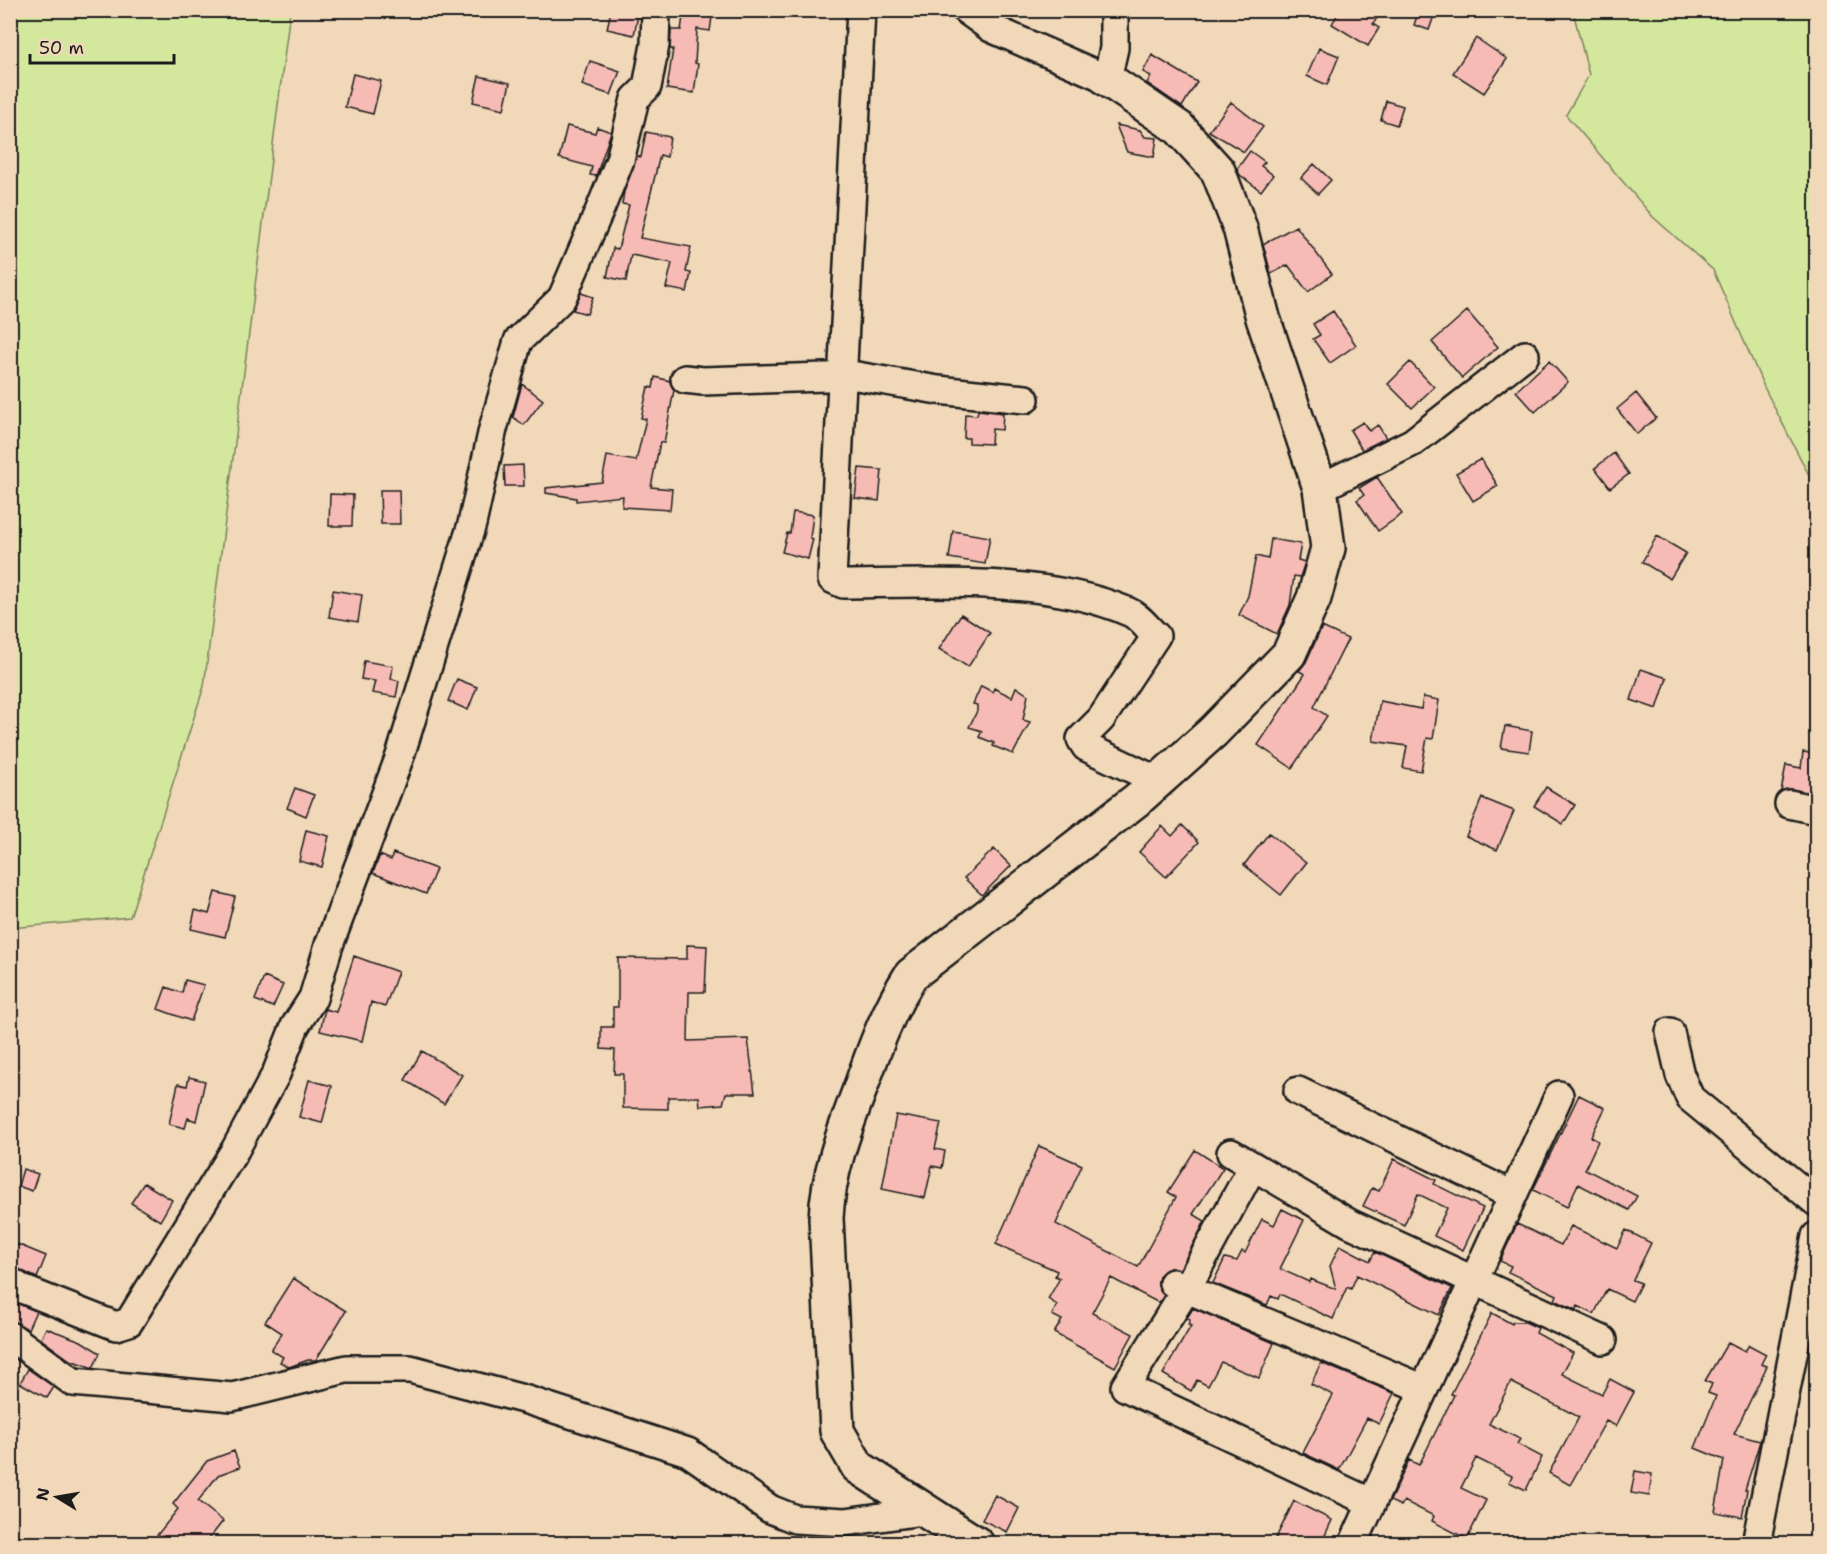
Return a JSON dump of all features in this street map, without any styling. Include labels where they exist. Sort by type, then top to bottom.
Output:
[{"type":"main road","points":[[977,1544],[858,1467],[837,1431],[826,1218],[827,1189],[848,1121],[889,1009],[910,975],[1158,781],[1213,732],[1289,654],[1314,598],[1328,548],[1320,488],[1263,318],[1240,228],[1218,171],[1179,128],[1107,79]]},
{"type":"street","points":[[10,1281],[22,1289],[116,1326],[129,1322],[235,1150],[276,1074],[295,1026],[314,998],[329,945],[400,756],[472,524],[496,419],[518,341],[562,298],[601,207],[620,160],[635,99],[647,87],[655,45],[656,10]]},
{"type":"street","points":[[861,10],[831,579],[843,584],[944,583],[1062,591],[1131,612],[1156,636],[1101,718],[1081,739],[1086,747],[1158,781]]},
{"type":"street","points":[[966,10],[992,28],[1107,79],[1113,48],[1114,10]]},
{"type":"street","points":[[1320,488],[1413,442],[1525,355]]},
{"type":"street","points":[[685,379],[703,381],[857,376],[938,390],[1025,399]]},
{"type":"street","points":[[1789,804],[1816,810]]},
{"type":"street","points":[[1670,1032],[1680,1075],[1690,1098],[1816,1202]]},
{"type":"street","points":[[1298,1091],[1512,1195]]},
{"type":"street","points":[[1353,1544],[1473,1278],[1560,1095]]},
{"type":"street","points":[[1372,1503],[1125,1387],[1180,1286],[1242,1159],[1349,1223],[1473,1278],[1603,1341]]},
{"type":"street","points":[[1756,1544],[1816,1236]]},
{"type":"street","points":[[1180,1286],[1424,1389]]},
{"type":"street","points":[[10,1336],[73,1382],[232,1397],[346,1369],[410,1369],[527,1400],[688,1452],[770,1509],[795,1519],[844,1522],[923,1511]]},
{"type":"green space","points":[[11,10],[290,11],[204,686],[130,917],[11,928]]},
{"type":"green space","points":[[322,11],[450,11],[448,19]]},
{"type":"green space","points":[[1573,11],[1816,11],[1816,489],[1764,387],[1713,270],[1653,217],[1566,115],[1589,75]]},
{"type":"building","points":[[611,10],[639,10],[634,35],[607,29]]},
{"type":"building","points":[[684,10],[713,10],[710,31],[697,29],[695,63],[698,64],[694,93],[667,89],[673,49],[670,49],[671,30],[681,30]]},
{"type":"building","points":[[1340,10],[1382,10],[1373,24],[1379,28],[1368,46],[1332,24]]},
{"type":"building","points":[[1419,10],[1436,10],[1429,30],[1414,25]]},
{"type":"building","points":[[1476,38],[1507,59],[1484,93],[1453,73]]},
{"type":"building","points":[[1319,48],[1339,56],[1327,85],[1307,76]]},
{"type":"building","points":[[1152,55],[1197,82],[1182,107],[1147,83],[1151,76],[1143,72]]},
{"type":"building","points":[[590,61],[620,71],[611,95],[582,85]]},
{"type":"building","points":[[353,74],[381,81],[373,114],[345,107]]},
{"type":"building","points":[[479,76],[510,83],[504,109],[473,102]]},
{"type":"building","points":[[1386,101],[1403,106],[1397,125],[1381,120]]},
{"type":"building","points":[[1231,102],[1263,127],[1244,152],[1209,131]]},
{"type":"building","points":[[1116,125],[1140,130],[1145,137],[1157,138],[1154,157],[1127,152]]},
{"type":"building","points":[[567,126],[595,133],[597,127],[611,132],[596,176],[590,175],[592,167],[559,158]]},
{"type":"building","points":[[646,132],[670,137],[667,157],[660,155],[640,238],[691,247],[686,272],[691,273],[687,292],[666,288],[672,263],[631,255],[626,281],[607,277],[613,248],[618,249],[629,205],[622,204],[624,192],[637,156],[641,157]]},
{"type":"building","points":[[1250,151],[1265,162],[1261,166],[1273,175],[1261,191],[1240,175],[1237,169]]},
{"type":"building","points":[[1314,164],[1331,180],[1318,194],[1301,178]]},
{"type":"building","points":[[1296,226],[1332,274],[1308,292],[1288,265],[1271,274],[1263,244]]},
{"type":"building","points":[[581,293],[593,297],[587,314],[573,310]]},
{"type":"building","points":[[1333,311],[1356,345],[1330,363],[1313,339],[1320,335],[1313,324]]},
{"type":"building","points":[[1467,311],[1498,347],[1462,378],[1432,342]]},
{"type":"building","points":[[1549,361],[1568,382],[1535,412],[1516,391]]},
{"type":"building","points":[[1410,362],[1434,387],[1412,408],[1388,384]]},
{"type":"building","points":[[655,377],[670,381],[674,390],[664,443],[660,442],[651,487],[672,489],[670,510],[622,507],[623,496],[576,501],[576,498],[546,493],[546,488],[602,482],[607,456],[636,461],[646,419],[641,418],[648,387],[653,388]]},
{"type":"building","points":[[522,384],[543,400],[524,425],[513,417]]},
{"type":"building","points":[[1636,393],[1656,418],[1637,434],[1617,409]]},
{"type":"building","points":[[978,410],[1003,413],[1002,430],[992,429],[991,444],[969,443],[969,438],[964,438],[965,414],[977,415]]},
{"type":"building","points":[[1363,422],[1369,431],[1378,425],[1386,438],[1362,450],[1350,430]]},
{"type":"building","points":[[1614,453],[1629,474],[1610,488],[1595,468]]},
{"type":"building","points":[[1481,459],[1498,486],[1473,501],[1456,473]]},
{"type":"building","points":[[523,465],[524,486],[505,486],[504,466]]},
{"type":"building","points":[[859,468],[882,470],[879,501],[855,498]]},
{"type":"building","points":[[1377,477],[1402,514],[1378,531],[1357,500],[1364,495],[1359,488]]},
{"type":"building","points":[[380,490],[399,490],[400,524],[381,524]]},
{"type":"building","points":[[330,494],[353,495],[352,526],[329,526]]},
{"type":"building","points":[[793,512],[813,515],[810,538],[813,539],[808,559],[782,552],[787,533],[790,533]]},
{"type":"building","points":[[953,531],[990,537],[985,564],[949,558]]},
{"type":"building","points":[[1657,536],[1686,553],[1670,579],[1642,562]]},
{"type":"building","points":[[1271,539],[1301,544],[1298,560],[1305,562],[1300,577],[1294,576],[1290,605],[1277,634],[1239,615],[1248,596],[1256,556],[1268,559]]},
{"type":"building","points":[[333,590],[362,595],[358,622],[329,617]]},
{"type":"building","points":[[961,614],[990,633],[968,667],[939,649]]},
{"type":"building","points":[[1322,627],[1348,639],[1314,707],[1327,716],[1292,768],[1258,745],[1305,674],[1299,671],[1306,662]]},
{"type":"building","points":[[364,661],[393,666],[391,679],[399,681],[396,697],[372,693],[375,681],[361,679]]},
{"type":"building","points":[[1641,669],[1667,678],[1657,709],[1631,700]]},
{"type":"building","points":[[457,679],[477,687],[468,710],[448,701]]},
{"type":"building","points":[[981,686],[993,692],[994,688],[1012,697],[1016,687],[1028,695],[1023,720],[1030,722],[1013,754],[993,746],[994,743],[979,737],[982,731],[969,727],[977,711],[977,705],[973,704]]},
{"type":"building","points":[[1423,697],[1439,700],[1433,739],[1427,738],[1421,771],[1403,768],[1407,746],[1373,741],[1380,701],[1421,709]]},
{"type":"building","points":[[1505,726],[1532,731],[1529,752],[1501,748]]},
{"type":"building","points":[[1803,752],[1816,754],[1816,794],[1792,789],[1781,791],[1786,765],[1801,768]]},
{"type":"building","points":[[1546,787],[1575,805],[1563,824],[1534,806]]},
{"type":"building","points":[[295,788],[314,795],[306,816],[287,808]]},
{"type":"building","points":[[1482,798],[1514,811],[1497,850],[1466,836]]},
{"type":"building","points":[[1182,825],[1199,842],[1166,877],[1139,852],[1162,826],[1172,836]]},
{"type":"building","points":[[306,830],[329,836],[322,867],[299,861]]},
{"type":"building","points":[[1269,833],[1306,863],[1281,895],[1244,865]]},
{"type":"building","points":[[994,849],[1011,866],[982,895],[964,878]]},
{"type":"building","points":[[393,853],[436,869],[426,894],[373,873],[380,855],[391,860]]},
{"type":"building","points":[[215,892],[235,897],[225,937],[191,929],[195,910],[209,914]]},
{"type":"building","points":[[687,945],[707,946],[705,992],[689,992],[688,1041],[748,1039],[755,1093],[726,1093],[723,1104],[700,1106],[699,1097],[668,1097],[668,1109],[623,1108],[623,1074],[614,1074],[615,1050],[601,1049],[601,1027],[613,1027],[613,1007],[618,1007],[618,958],[687,959]]},
{"type":"building","points":[[354,956],[398,972],[385,1007],[371,1002],[362,1041],[320,1031],[325,1009],[336,1012]]},
{"type":"building","points":[[264,977],[283,985],[273,1007],[255,1000]]},
{"type":"building","points":[[185,980],[204,985],[191,1021],[158,1009],[166,987],[182,993]]},
{"type":"building","points":[[422,1051],[462,1075],[444,1104],[405,1080]]},
{"type":"building","points":[[189,1077],[205,1081],[196,1121],[188,1118],[185,1128],[169,1124],[178,1084],[187,1086]]},
{"type":"building","points":[[309,1080],[332,1086],[322,1123],[299,1117]]},
{"type":"building","points":[[1579,1095],[1605,1108],[1591,1137],[1598,1141],[1585,1169],[1637,1196],[1629,1210],[1578,1184],[1567,1207],[1533,1190]]},
{"type":"building","points":[[896,1115],[941,1123],[935,1149],[945,1151],[942,1168],[932,1166],[925,1198],[882,1189]]},
{"type":"building","points":[[1039,1146],[1082,1165],[1056,1224],[1138,1267],[1176,1197],[1168,1192],[1195,1150],[1223,1168],[1193,1214],[1205,1221],[1180,1269],[1170,1268],[1159,1276],[1158,1286],[1164,1295],[1159,1303],[1111,1278],[1092,1313],[1133,1334],[1115,1367],[1054,1333],[1062,1320],[1052,1315],[1057,1305],[1048,1299],[1060,1278],[1055,1276],[1057,1271],[996,1244]]},
{"type":"building","points":[[1394,1159],[1436,1180],[1434,1184],[1483,1208],[1463,1250],[1434,1236],[1447,1208],[1418,1194],[1404,1225],[1363,1206],[1372,1188],[1379,1191]]},
{"type":"building","points":[[23,1169],[38,1174],[32,1191],[18,1186]]},
{"type":"building","points":[[144,1183],[172,1200],[160,1221],[131,1203]]},
{"type":"building","points":[[1282,1209],[1304,1220],[1280,1269],[1309,1282],[1310,1279],[1336,1289],[1330,1266],[1340,1245],[1370,1261],[1375,1252],[1452,1288],[1439,1315],[1357,1275],[1351,1289],[1347,1287],[1333,1319],[1280,1294],[1278,1299],[1271,1296],[1267,1305],[1213,1283],[1225,1258],[1237,1261],[1242,1251],[1245,1253],[1262,1219],[1274,1225]]},
{"type":"building","points":[[1517,1224],[1561,1245],[1571,1226],[1617,1248],[1626,1230],[1651,1243],[1633,1280],[1641,1283],[1632,1301],[1607,1289],[1594,1314],[1578,1306],[1576,1310],[1555,1300],[1557,1295],[1508,1272],[1511,1266],[1500,1261]]},
{"type":"building","points":[[17,1244],[46,1256],[37,1278],[10,1265]]},
{"type":"building","points":[[293,1278],[346,1311],[316,1360],[308,1360],[289,1367],[280,1362],[283,1357],[271,1350],[282,1333],[265,1322]]},
{"type":"building","points":[[10,1300],[36,1311],[28,1329],[10,1320]]},
{"type":"building","points":[[1193,1308],[1274,1343],[1259,1378],[1221,1362],[1208,1386],[1197,1380],[1191,1391],[1163,1374],[1191,1326],[1188,1325],[1190,1320],[1187,1318]]},
{"type":"building","points":[[1492,1313],[1512,1324],[1513,1322],[1525,1322],[1538,1328],[1536,1333],[1573,1353],[1562,1374],[1602,1394],[1610,1379],[1634,1392],[1616,1426],[1606,1421],[1570,1485],[1549,1473],[1579,1417],[1511,1382],[1489,1424],[1520,1439],[1517,1444],[1542,1457],[1526,1490],[1509,1482],[1512,1476],[1476,1458],[1461,1488],[1486,1500],[1467,1539],[1432,1521],[1434,1516],[1404,1501],[1401,1506],[1390,1501],[1409,1460],[1419,1465],[1454,1395],[1451,1394]]},
{"type":"building","points":[[46,1328],[81,1341],[100,1353],[93,1368],[70,1360],[41,1339]]},
{"type":"building","points":[[1728,1342],[1745,1351],[1749,1345],[1766,1354],[1761,1364],[1767,1366],[1734,1434],[1760,1441],[1745,1490],[1747,1490],[1742,1517],[1715,1512],[1724,1460],[1695,1448],[1716,1396],[1708,1393],[1712,1384],[1705,1381]]},
{"type":"building","points":[[1321,1363],[1394,1393],[1379,1424],[1367,1418],[1339,1470],[1303,1453],[1333,1395],[1311,1384]]},
{"type":"building","points":[[28,1369],[54,1387],[47,1398],[20,1383]]},
{"type":"building","points":[[234,1451],[240,1467],[218,1475],[198,1501],[223,1521],[205,1544],[150,1544],[178,1509],[173,1504],[207,1461]]},
{"type":"building","points":[[1635,1471],[1652,1474],[1649,1496],[1631,1493]]},
{"type":"building","points":[[995,1495],[1019,1508],[1007,1532],[982,1520]]},
{"type":"building","points":[[1294,1501],[1332,1520],[1321,1544],[1273,1544]]}]
